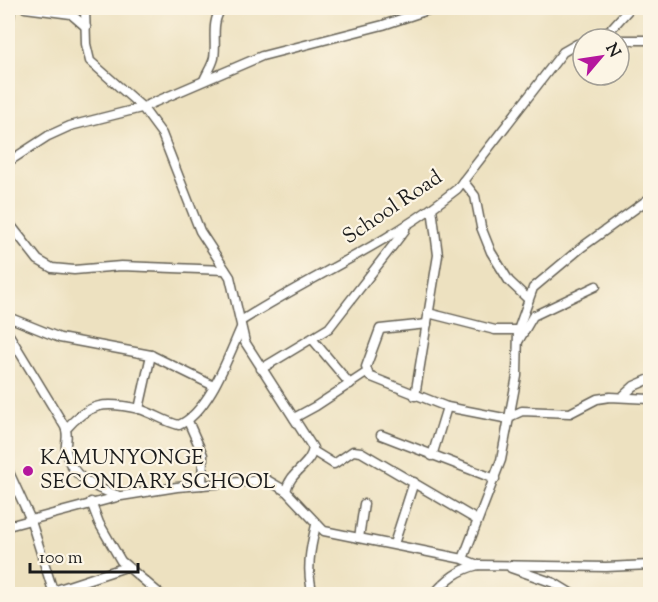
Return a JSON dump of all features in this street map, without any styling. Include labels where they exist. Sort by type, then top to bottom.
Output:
[{"type":"street","points":[[8,30],[9,8]]},
{"type":"street","points":[[25,8],[70,14],[86,27]]},
{"type":"street","points":[[85,8],[86,44],[90,61],[142,107],[162,134],[200,231],[230,277],[245,342],[311,443],[313,452],[334,464],[353,451],[361,452],[477,520]]},
{"type":"street","points":[[204,80],[213,60],[216,21],[222,8]]},
{"type":"street","points":[[8,162],[70,126],[142,107],[262,56],[383,25],[434,8]]},
{"type":"street","points":[[613,27],[630,8]]},
{"type":"street","points":[[631,40],[651,40]]},
{"type":"street","name":"School Road","points":[[241,324],[432,208],[463,181],[563,52],[571,47]]},
{"type":"street","points":[[8,128],[8,235]]},
{"type":"street","points":[[463,181],[475,196],[481,227],[491,252],[509,281],[528,299]]},
{"type":"street","points":[[463,559],[495,479],[517,376],[518,330],[528,299],[543,278],[610,225],[651,198]]},
{"type":"street","points":[[415,396],[438,255],[432,208]]},
{"type":"street","points":[[9,223],[38,260],[52,268],[74,270],[121,266],[225,270]]},
{"type":"street","points":[[261,369],[313,340],[329,328],[410,223]]},
{"type":"street","points":[[517,346],[533,316],[596,286]]},
{"type":"street","points":[[428,313],[495,330],[518,330]]},
{"type":"street","points":[[8,317],[60,338],[151,355],[214,386]]},
{"type":"street","points":[[66,429],[86,409],[94,407],[140,409],[179,425],[188,421],[199,410],[214,386],[241,324]]},
{"type":"street","points":[[294,418],[366,373],[380,329],[427,324]]},
{"type":"street","points":[[8,333],[66,429],[66,452],[75,469],[90,486],[121,496]]},
{"type":"street","points":[[313,340],[350,384]]},
{"type":"street","points":[[140,409],[151,355]]},
{"type":"street","points":[[366,373],[374,380],[415,396],[447,406],[509,418],[522,411],[570,413],[597,399],[623,396],[651,399]]},
{"type":"street","points":[[623,396],[634,386],[651,380]]},
{"type":"street","points":[[432,456],[447,406]]},
{"type":"street","points":[[188,421],[203,455],[202,485]]},
{"type":"street","points":[[381,435],[495,479]]},
{"type":"street","points":[[286,491],[290,477],[313,452]]},
{"type":"street","points":[[8,470],[30,518],[54,593],[126,567]]},
{"type":"street","points":[[8,526],[30,518],[121,496],[202,485],[267,480],[286,491],[316,525],[334,535],[394,544],[463,559],[478,565]]},
{"type":"street","points":[[394,544],[414,482]]},
{"type":"street","points":[[91,502],[102,529],[126,567],[160,594]]},
{"type":"street","points":[[359,538],[364,504]]},
{"type":"street","points":[[313,594],[309,580],[309,553],[316,525]]},
{"type":"street","points":[[434,594],[451,576],[463,569],[478,565],[606,567],[651,565]]},
{"type":"street","points":[[505,566],[554,584],[572,594]]},
{"type":"place","name":"KAMUNYONGE SECONDARY SCHOOL","points":[[28,471]]}]
